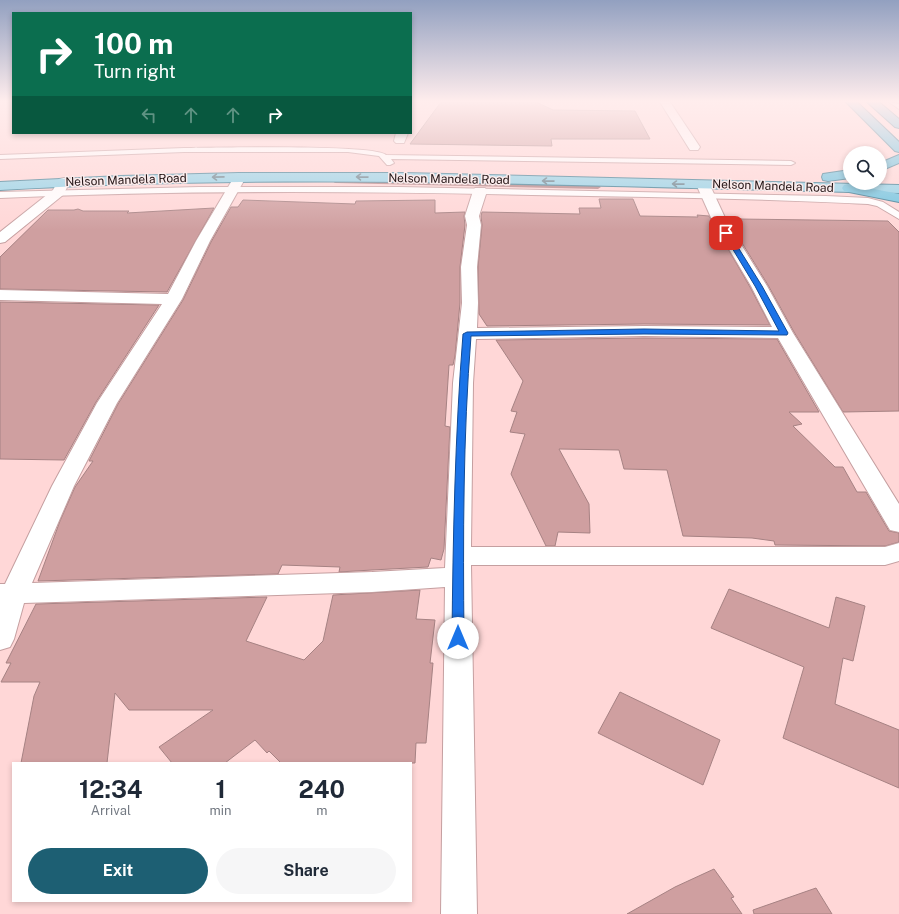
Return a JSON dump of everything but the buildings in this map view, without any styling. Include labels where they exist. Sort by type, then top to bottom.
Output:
[{"type":"highway","points":[[887,164],[899,159]]},
{"type":"highway","points":[[828,177],[843,175]]},
{"type":"highway","points":[[873,190],[899,198]]},
{"type":"main road","name":"Nelson Mandela Road","points":[[270,164],[388,161],[828,177],[843,181]]},
{"type":"main road","name":"Nelson Mandela Road","points":[[0,186],[61,187],[370,178],[706,190],[843,183]]},
{"type":"main road","points":[[887,178],[899,178]]},
{"type":"main road","name":"Nelson Mandela Road","points":[[887,188],[899,189]]},
{"type":"street","points":[[0,639],[7,594],[63,486],[107,403],[174,299],[203,241],[237,182]]},
{"type":"street","points":[[0,239],[61,187]]},
{"type":"street","points":[[706,190],[720,222],[759,286],[784,333],[899,524]]},
{"type":"street","points":[[459,914],[459,567],[463,383],[470,303],[469,267],[474,224],[472,216],[480,191]]},
{"type":"street","points":[[0,295],[174,299]]},
{"type":"street","points":[[467,334],[644,331],[784,333]]},
{"type":"street","points":[[7,594],[364,582],[459,567],[885,556],[899,552]]},
{"type":"lane","points":[[0,157],[184,150],[348,150],[381,154],[388,161],[568,159],[791,163]]},
{"type":"lane","points":[[237,182],[480,191],[706,190],[868,201],[880,204],[899,216]]},
{"type":"lane","points":[[0,195],[61,187]]},
{"type":"waterway","points":[[335,181],[598,187]]},
{"type":"route","points":[[458,638],[463,383],[467,334],[644,331],[784,333],[759,286],[726,233]]}]
